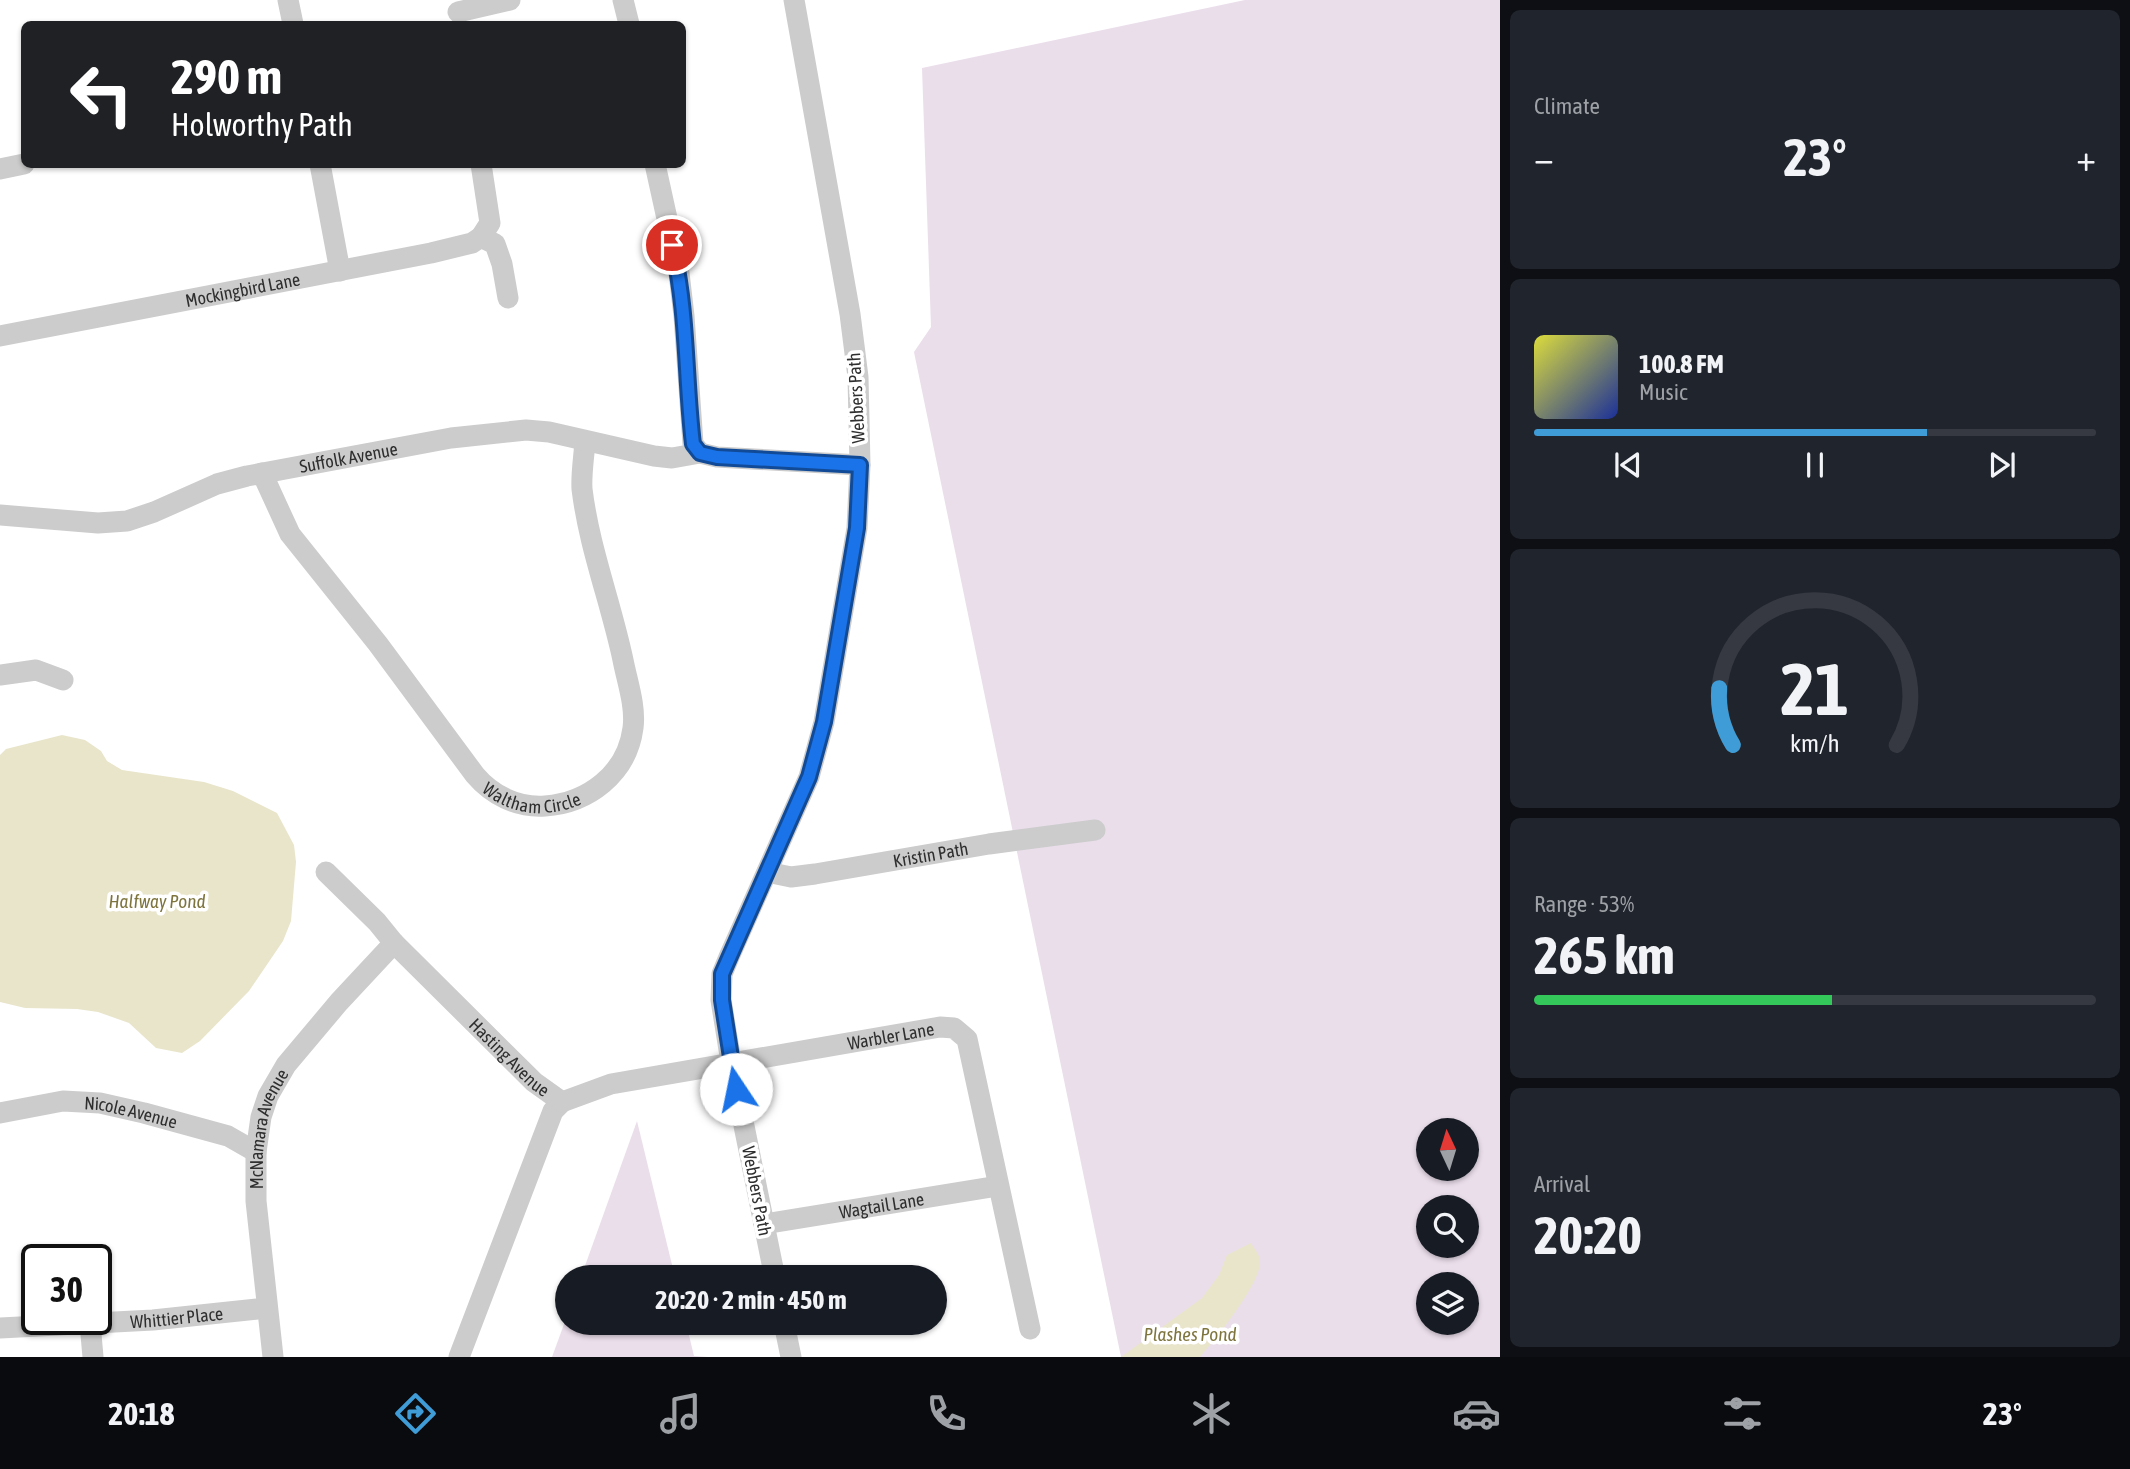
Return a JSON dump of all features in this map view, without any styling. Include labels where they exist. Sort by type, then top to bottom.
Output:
[{"type":"street","points":[[288,0],[292,21]]},
{"type":"street","points":[[458,12],[510,0]]},
{"type":"street","points":[[623,0],[628,21]]},
{"type":"street","name":"Webbers Path","points":[[772,1265],[731,1062],[720,989],[722,974],[809,777],[824,722],[857,528],[860,465],[858,377],[850,314],[795,0]]},
{"type":"street","points":[[0,169],[21,165]]},
{"type":"street","points":[[321,168],[340,271]]},
{"type":"street","points":[[482,168],[490,223],[481,237],[495,244],[502,264],[508,298]]},
{"type":"street","points":[[656,168],[679,272],[693,444],[700,453]]},
{"type":"street","name":"Mockingbird Lane","points":[[0,336],[431,253],[472,243],[481,237]]},
{"type":"street","name":"Suffolk Avenue","points":[[0,515],[98,523],[127,521],[154,513],[217,484],[262,473],[490,432],[549,432],[672,458],[700,453],[717,457],[860,465]]},
{"type":"street","name":"Waltham Circle","points":[[262,473],[290,534],[378,644],[482,783],[505,799],[522,804],[551,805],[569,803],[591,793],[615,772],[628,750],[633,726],[631,698],[582,487],[585,441]]},
{"type":"street","points":[[0,675],[36,670],[63,680]]},
{"type":"street","name":"Kristin Path","points":[[767,872],[791,877],[816,874],[989,844],[1095,830]]},
{"type":"street","name":"Hasting Avenue","points":[[326,872],[534,1082],[562,1102],[552,1111],[459,1357]]},
{"type":"street","name":"McNamara Avenue","points":[[272,1357],[257,1201],[256,1152],[261,1116],[268,1096],[286,1065],[394,943]]},
{"type":"street","name":"Warbler Lane","points":[[562,1102],[611,1084],[940,1027],[954,1028],[967,1039],[1030,1329]]},
{"type":"street","name":"Nicole Avenue","points":[[0,1113],[63,1101],[100,1103],[228,1136],[256,1152]]},
{"type":"street","name":"Wagtail Lane","points":[[764,1224],[998,1186]]},
{"type":"street","name":"Whittier Place","points":[[112,1322],[267,1307]]},
{"type":"street","name":"Whittier Place","points":[[0,1328],[21,1327]]},
{"type":"street","points":[[91,1335],[93,1357]]},
{"type":"street","points":[[786,1335],[791,1357]]},
{"type":"shaded area","points":[[1245,0],[1500,0],[1500,1357],[1121,1357],[914,352],[931,327],[922,68]]},
{"type":"shaded area","points":[[637,1121],[672,1265],[585,1265]]},
{"type":"shaded area","points":[[560,1335],[689,1335],[694,1356],[708,1357],[552,1357]]},
{"type":"water","name":"Halfway Pond","points":[[62,735],[85,740],[101,751],[107,761],[122,770],[204,782],[233,791],[277,813],[294,845],[296,862],[291,921],[283,941],[249,991],[200,1041],[182,1053],[156,1048],[129,1023],[98,1012],[25,1008],[0,1002],[0,755],[6,749]]},
{"type":"water","name":"Plashes Pond","points":[[1251,1243],[1260,1258],[1253,1284],[1236,1312],[1200,1357],[1121,1357],[1202,1298],[1219,1275],[1227,1255]]},
{"type":"route","points":[[672,245],[679,272],[684,316],[693,444],[700,453],[717,457],[860,465],[857,528],[824,722],[809,777],[722,974],[720,989],[736,1089]]}]
